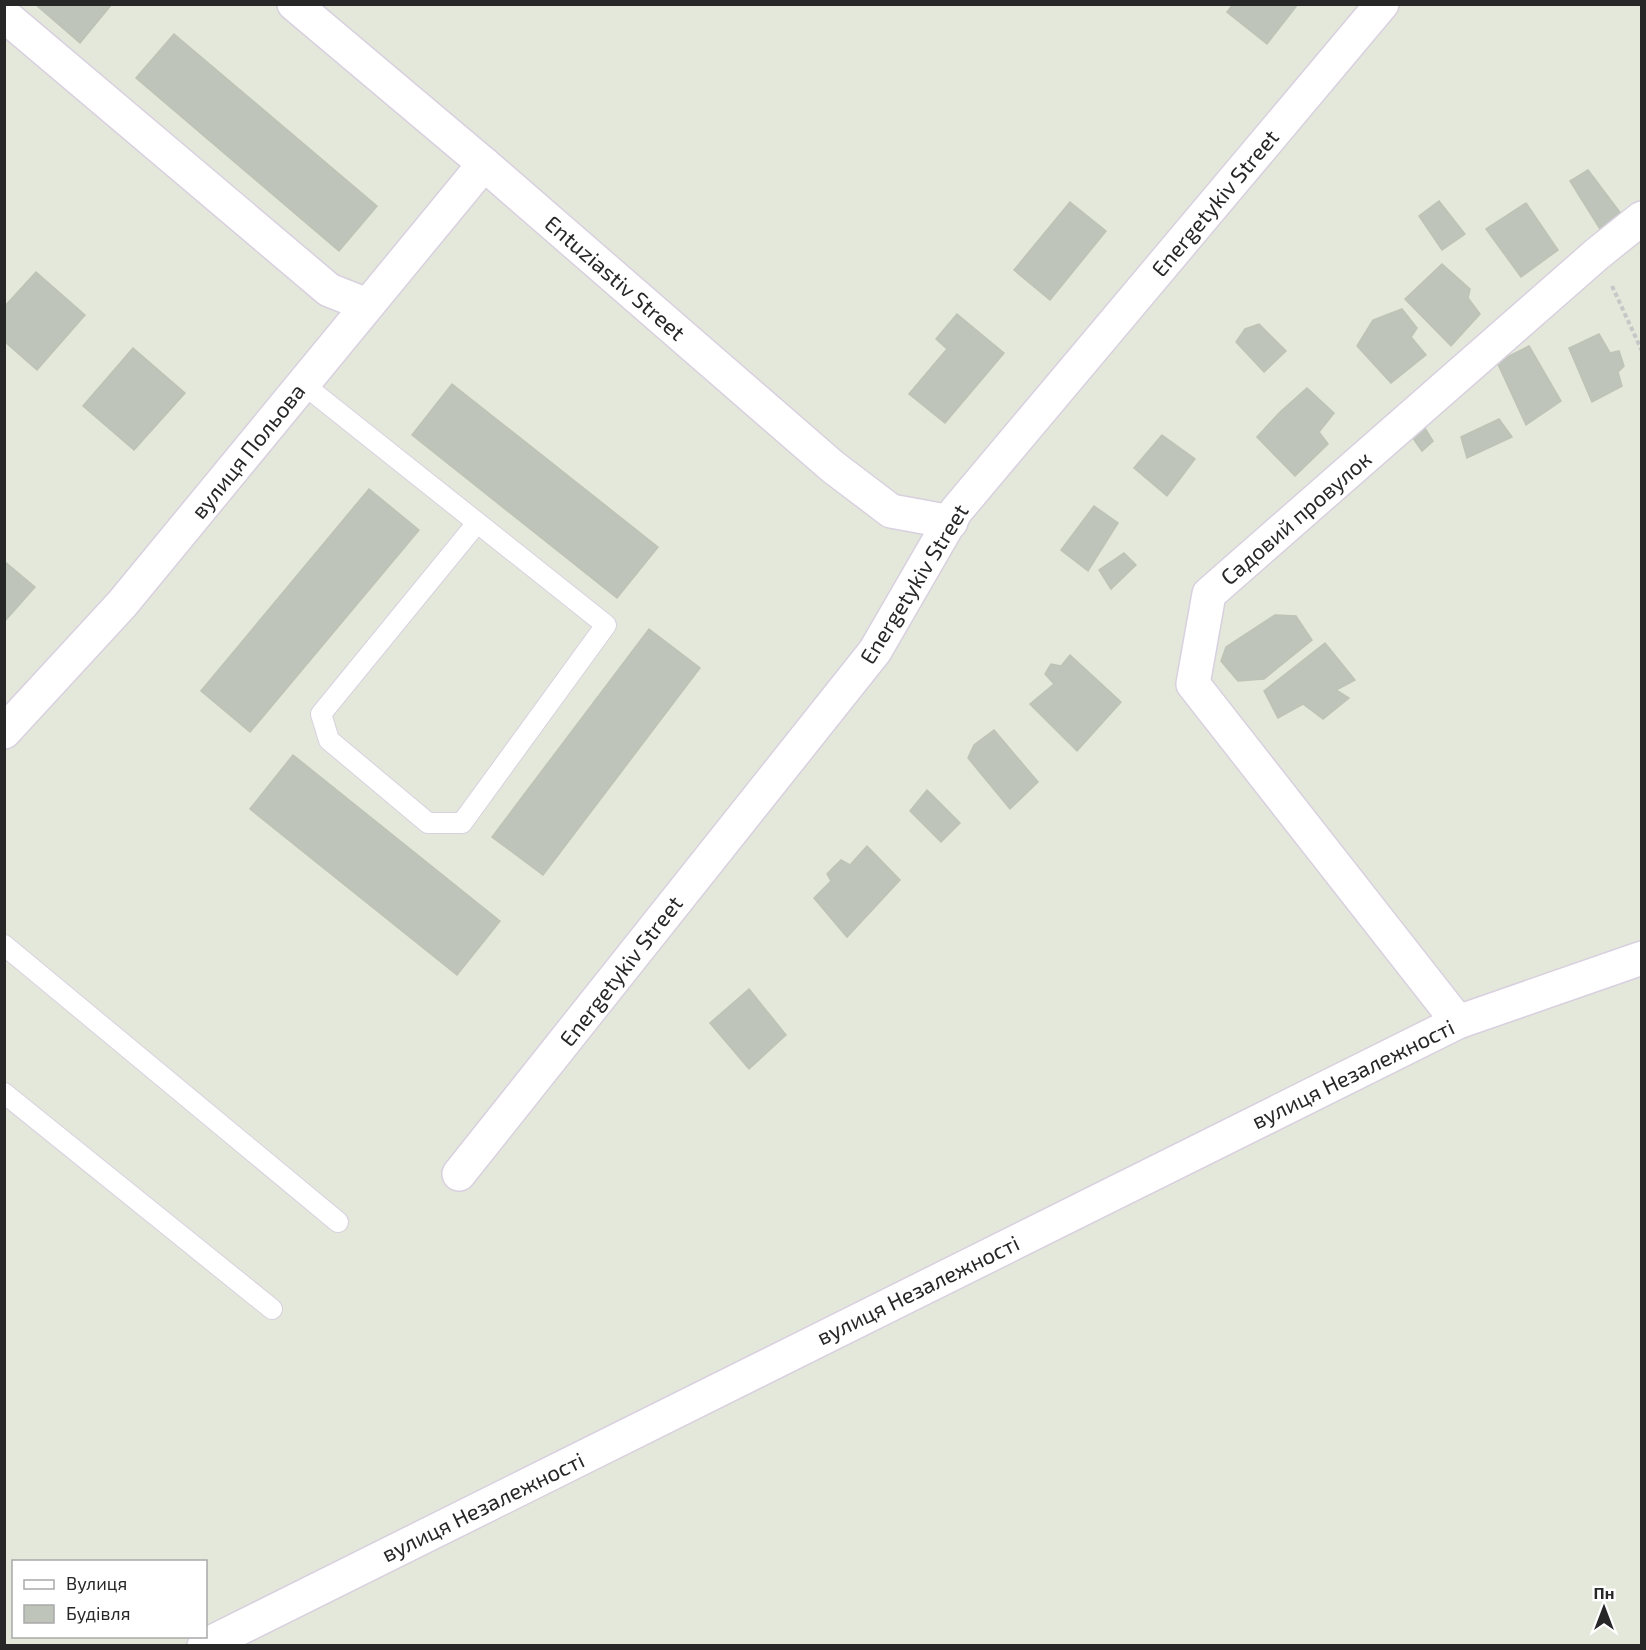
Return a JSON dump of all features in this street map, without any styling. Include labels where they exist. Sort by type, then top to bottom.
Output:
[{"type":"street","name":"Entuziastiv Street","points":[[294,4],[484,164],[833,467],[891,511],[951,522]]},
{"type":"street","name":"Energetykiv Street","points":[[459,1174],[875,651],[956,511],[1382,4]]},
{"type":"street","points":[[4,15],[328,290],[368,305]]},
{"type":"street","name":"вулиця Польова","points":[[4,732],[122,604],[484,164]]},
{"type":"street","name":"Садовий провулок","points":[[1458,1022],[1193,684],[1209,594],[1641,218]]},
{"type":"street","name":"вулиця Незалежності","points":[[204,1646],[1458,1022],[1641,958]]},
{"type":"lane","points":[[303,384],[606,625],[462,823],[428,823],[329,740],[321,714],[477,523]]},
{"type":"lane","points":[[4,945],[338,1222]]},
{"type":"lane","points":[[4,1093],[272,1309]]},
{"type":"path","points":[[1597,254],[1641,351]]},
{"type":"building","points":[[35,4],[112,4],[80,43]]},
{"type":"building","points":[[1233,4],[1298,4],[1267,44],[1227,12]]},
{"type":"building","points":[[174,34],[377,206],[339,251],[136,78]]},
{"type":"building","points":[[1588,170],[1622,215],[1600,229],[1570,181]]},
{"type":"building","points":[[1439,201],[1465,234],[1442,250],[1419,216]]},
{"type":"building","points":[[1070,202],[1106,231],[1050,300],[1014,270]]},
{"type":"building","points":[[1526,203],[1558,250],[1521,277],[1486,229]]},
{"type":"building","points":[[1442,264],[1470,289],[1468,298],[1480,314],[1451,346],[1405,299]]},
{"type":"building","points":[[36,272],[85,315],[37,370],[4,341],[4,307]]},
{"type":"building","points":[[1402,309],[1417,328],[1411,337],[1426,355],[1391,383],[1357,346],[1373,320]]},
{"type":"building","points":[[957,314],[1004,353],[945,423],[909,394],[947,349],[936,339]]},
{"type":"building","points":[[1259,324],[1286,351],[1264,372],[1236,342],[1245,329]]},
{"type":"building","points":[[1599,334],[1610,353],[1619,351],[1624,366],[1618,372],[1622,386],[1592,402],[1569,348]]},
{"type":"building","points":[[1529,346],[1561,401],[1526,425],[1497,362]]},
{"type":"building","points":[[133,348],[185,393],[134,450],[83,406]]},
{"type":"building","points":[[452,384],[658,547],[617,598],[412,435]]},
{"type":"building","points":[[1307,388],[1334,413],[1319,432],[1328,444],[1295,476],[1257,437]]},
{"type":"building","points":[[1418,417],[1433,441],[1422,451],[1406,428]]},
{"type":"building","points":[[1499,419],[1512,437],[1467,458],[1461,437]]},
{"type":"building","points":[[1162,435],[1195,459],[1167,496],[1134,468]]},
{"type":"building","points":[[369,489],[419,530],[250,732],[201,691]]},
{"type":"building","points":[[1094,506],[1118,523],[1088,571],[1061,550]]},
{"type":"building","points":[[1124,553],[1136,565],[1111,589],[1099,570]]},
{"type":"building","points":[[4,561],[35,587],[4,622]]},
{"type":"building","points":[[1275,615],[1296,616],[1312,640],[1264,679],[1238,681],[1221,661],[1226,647]]},
{"type":"building","points":[[649,629],[700,668],[543,875],[492,837]]},
{"type":"building","points":[[1325,643],[1355,680],[1336,690],[1349,698],[1323,719],[1303,704],[1278,718],[1264,691]]},
{"type":"building","points":[[1070,655],[1121,702],[1077,751],[1030,704],[1054,684],[1045,674],[1051,664],[1061,666]]},
{"type":"building","points":[[994,730],[1038,782],[1010,809],[968,758],[974,745]]},
{"type":"building","points":[[293,755],[500,921],[457,975],[250,809]]},
{"type":"building","points":[[927,790],[960,823],[941,842],[910,811]]},
{"type":"building","points":[[867,846],[900,880],[847,937],[814,898],[831,881],[827,874],[841,860],[850,865]]},
{"type":"building","points":[[749,989],[786,1035],[749,1069],[710,1023]]}]
